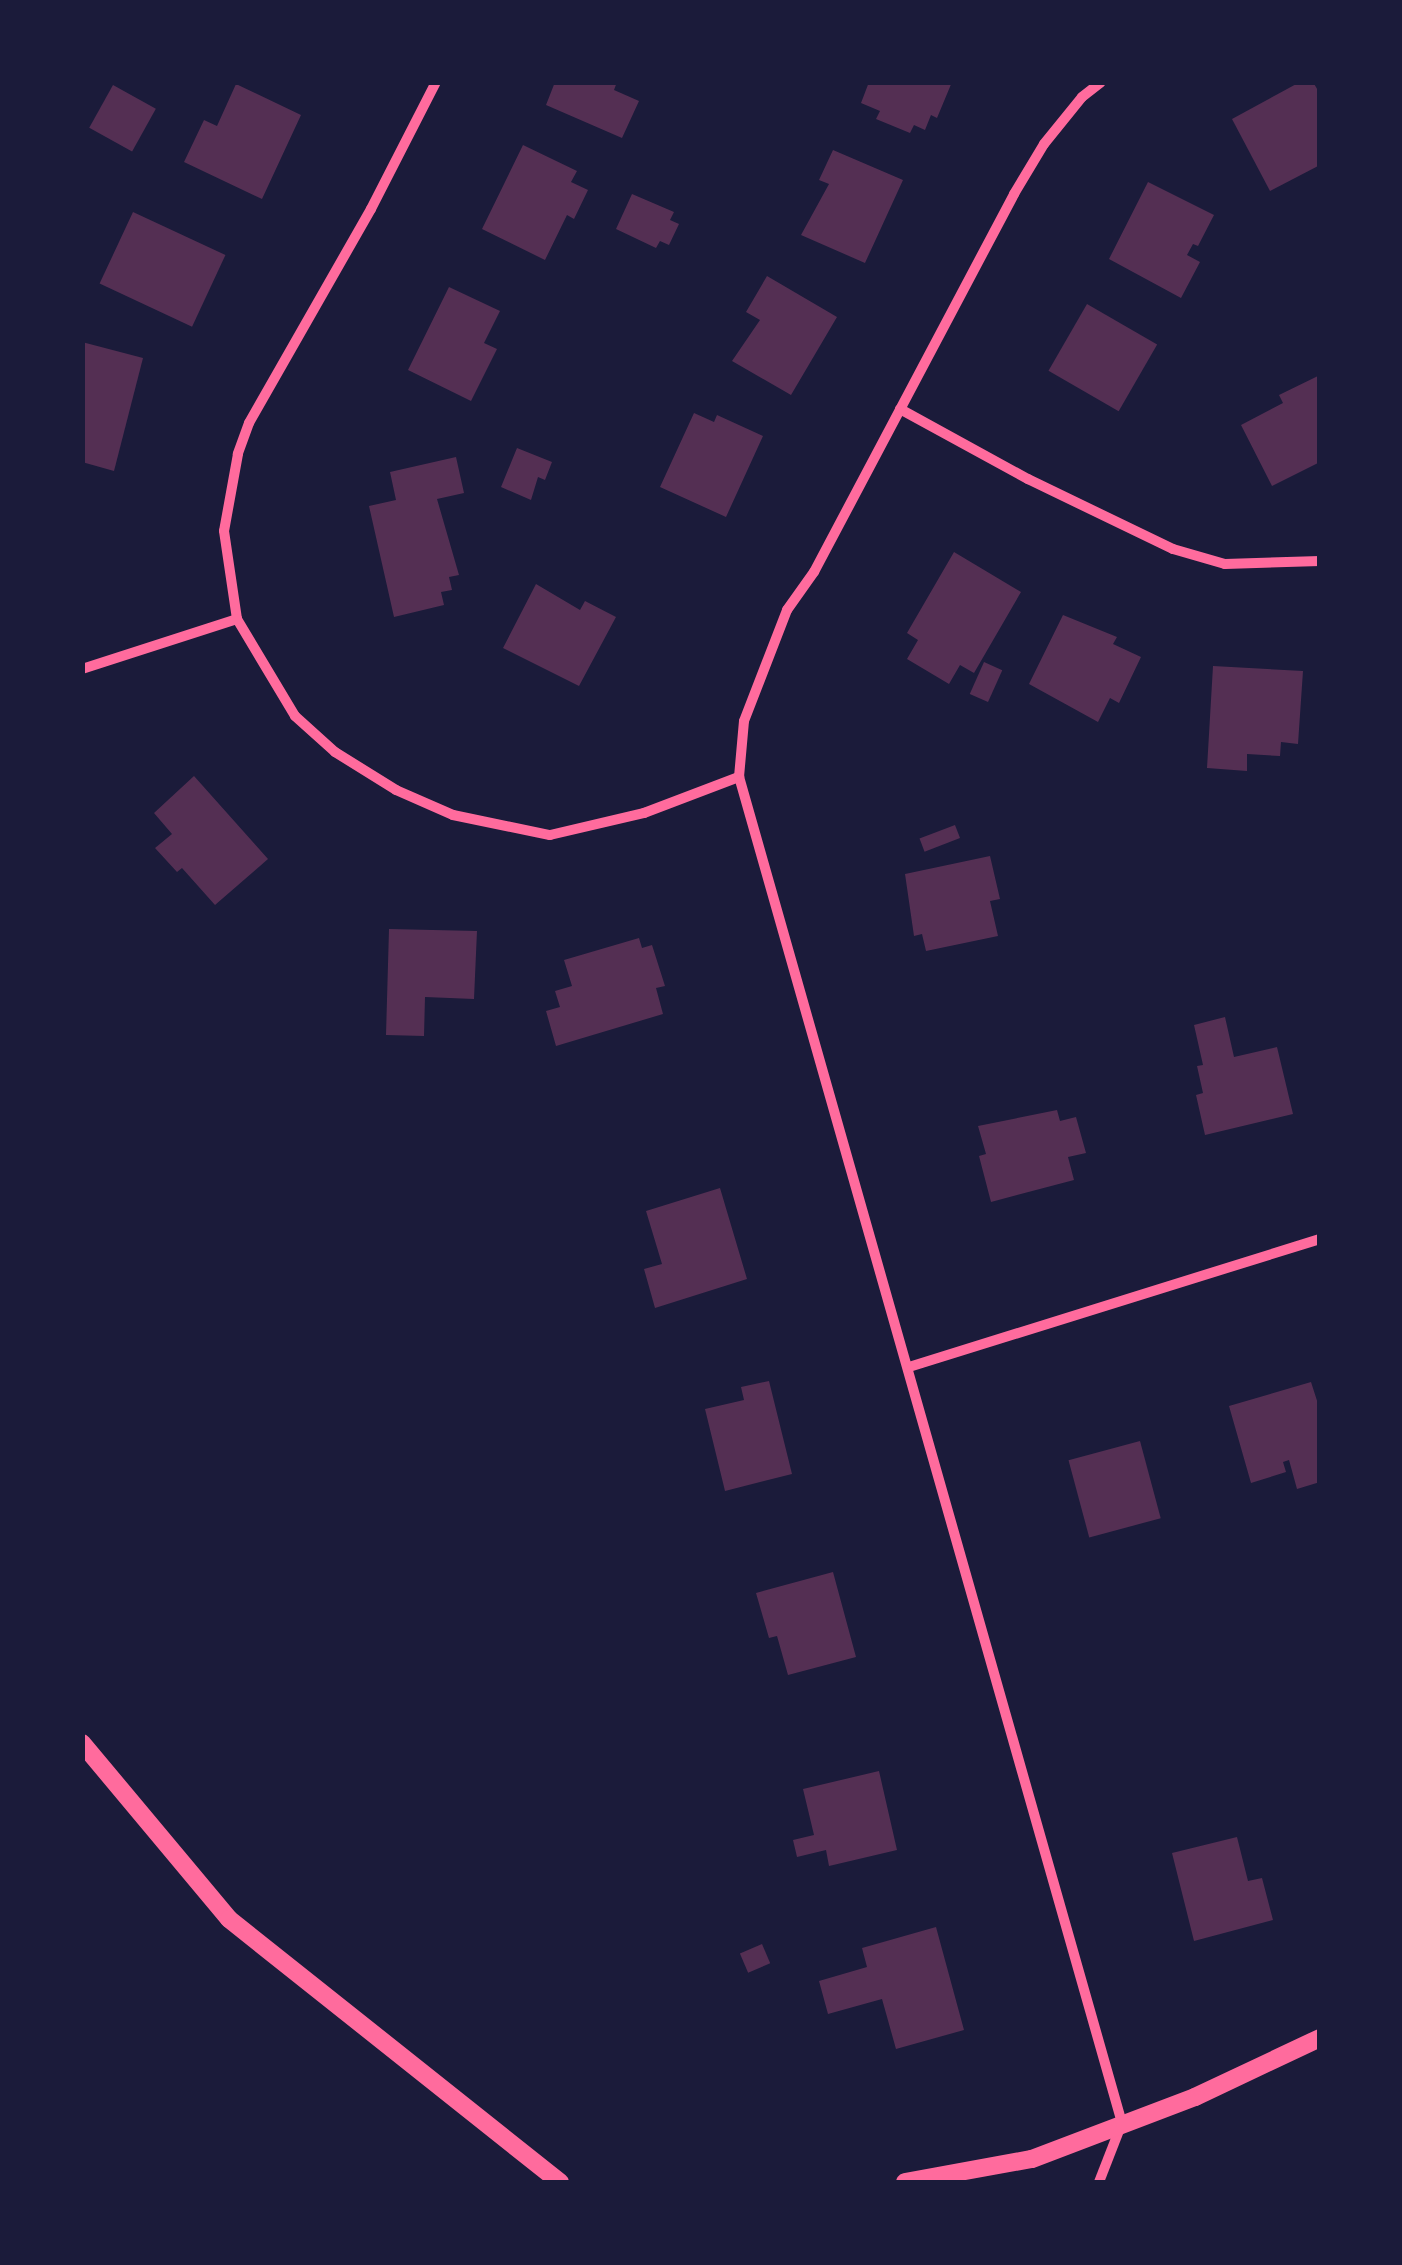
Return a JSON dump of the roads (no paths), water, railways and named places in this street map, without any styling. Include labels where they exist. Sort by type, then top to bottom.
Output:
[{"type":"street","points":[[436,82],[371,209],[249,423],[238,454],[224,531],[237,619],[295,716],[335,752],[396,790],[453,815],[550,835],[644,813],[739,778]]},
{"type":"street","points":[[1099,2182],[1122,2124],[739,778],[744,722],[780,626],[1044,144],[1082,97],[1100,82]]},
{"type":"street","points":[[900,410],[1028,479],[1173,549],[1225,564],[1320,561]]},
{"type":"street","points":[[82,669],[237,619]]},
{"type":"street","points":[[909,1367],[1320,1239]]},
{"type":"street","points":[[82,1743],[229,1919],[560,2182]]},
{"type":"street","points":[[905,2182],[1032,2159],[1195,2098],[1320,2038]]}]
